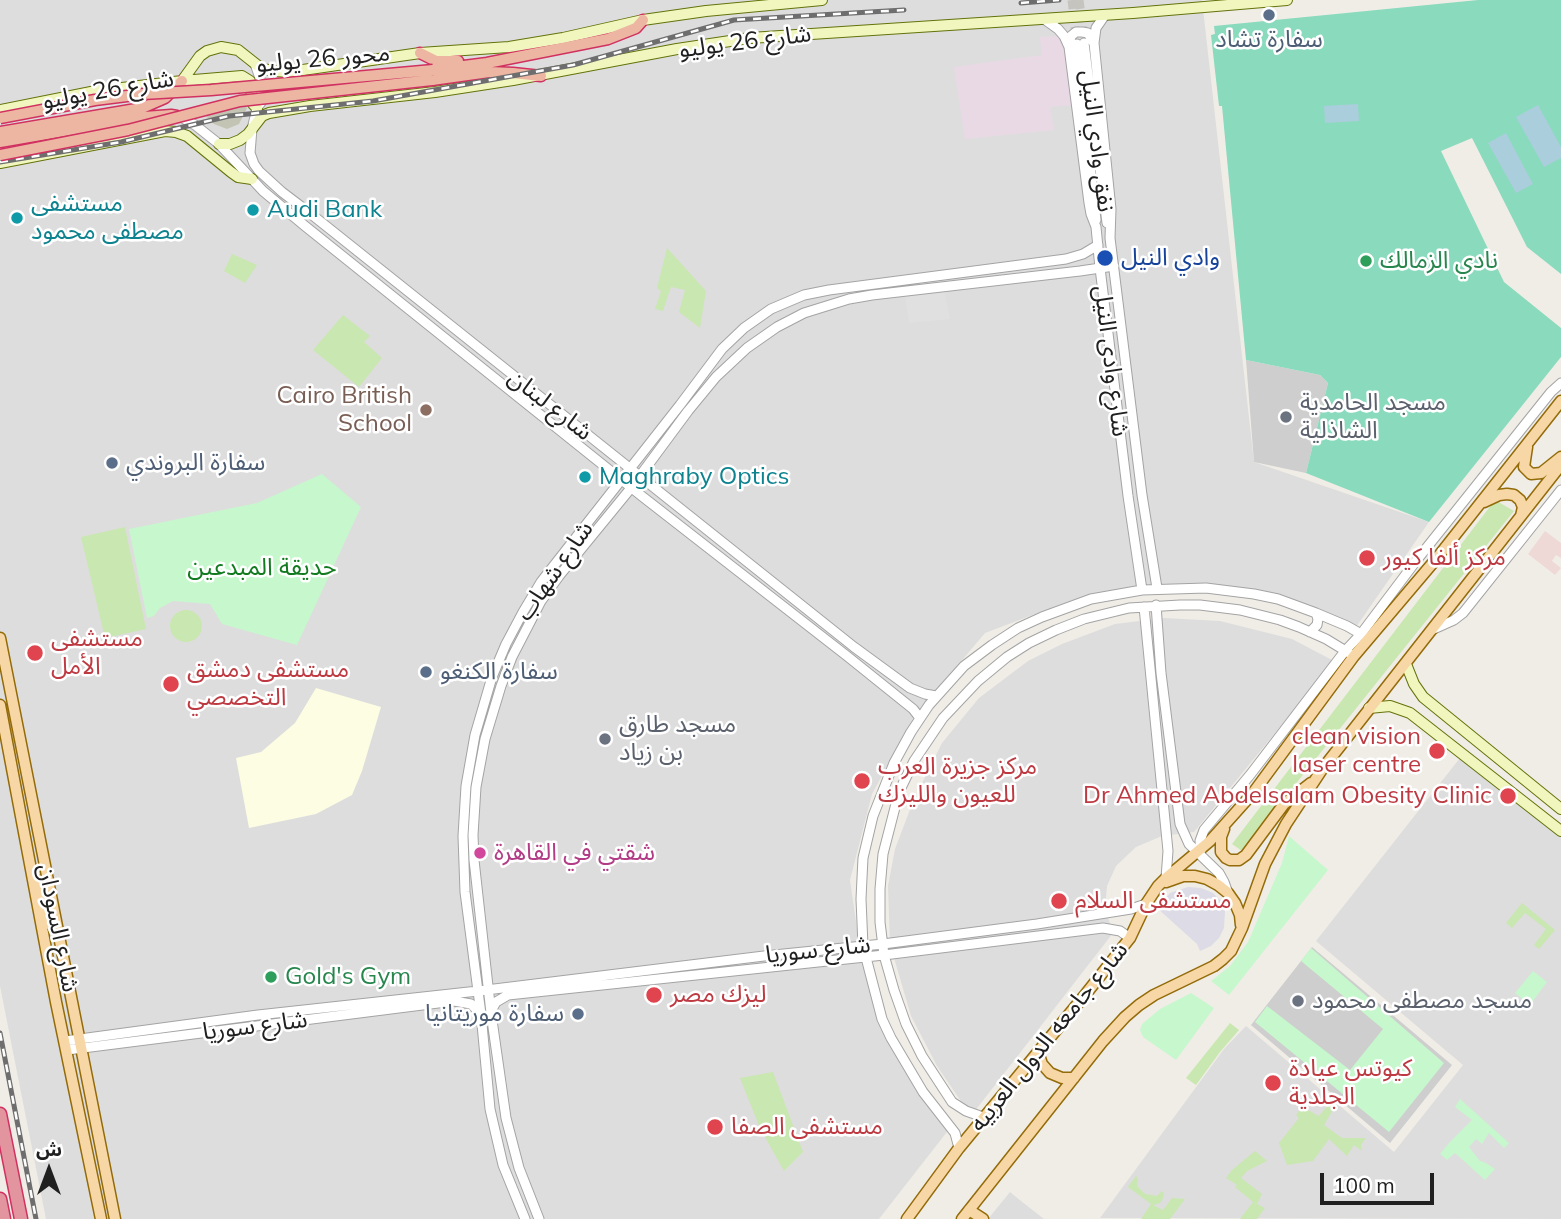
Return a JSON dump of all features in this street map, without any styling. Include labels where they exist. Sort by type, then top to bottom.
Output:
[{"type":"highway","name":"محور 26 يوليو","points":[[0,155],[128,130],[240,101],[432,75],[615,37],[636,28],[643,20]]},
{"type":"highway","points":[[420,53],[442,62],[506,59]]},
{"type":"highway","name":"محور 26 يوليو","points":[[0,118],[143,94],[489,72],[541,76]]},
{"type":"highway","points":[[0,132],[154,104],[165,98],[182,81]]},
{"type":"highway","points":[[0,142],[158,116],[181,117]]},
{"type":"highway","points":[[0,1114],[22,1217]]},
{"type":"highway","points":[[0,1199],[4,1219]]},
{"type":"main road","name":"شارع 26 يوليو","points":[[0,110],[107,90],[182,81],[200,56],[221,47],[233,48],[243,53],[262,69],[275,72],[308,70],[420,53],[528,44],[706,10],[822,0]]},
{"type":"main road","name":"شارع 26 يوليو","points":[[219,144],[240,140],[265,114],[541,76],[677,49],[750,38],[1105,15],[1287,0]]},
{"type":"main road","points":[[308,70],[298,90],[303,102],[310,106]]},
{"type":"main road","points":[[182,81],[242,76],[250,82],[253,104],[257,108]]},
{"type":"main road","name":"شارع 26 يوليو","points":[[0,163],[165,131],[187,136],[238,177],[251,179]]},
{"type":"main road","name":"شارع جامعه الدول العربيه","points":[[907,1219],[958,1148],[1130,938],[1146,904],[1163,881],[1199,851],[1253,793],[1349,654],[1426,572],[1561,401]]},
{"type":"main road","points":[[1527,444],[1524,467],[1531,474],[1541,473],[1561,457]]},
{"type":"main road","name":"شارع جامعه الدول العربيه","points":[[966,1214],[1109,1034],[1139,1005],[1214,966],[1236,943],[1265,864],[1286,824],[1315,780],[1561,465]]},
{"type":"main road","points":[[1478,505],[1499,495],[1514,495],[1523,507],[1521,516]]},
{"type":"main road","name":"شارع السودان","points":[[0,638],[115,1219]]},
{"type":"main road","points":[[1406,664],[1414,684],[1415,703],[1561,831]]},
{"type":"main road","points":[[1369,708],[1415,703],[1561,809]]},
{"type":"main road","points":[[0,704],[11,717],[57,970],[56,1002]]},
{"type":"main road","name":"شارع السودان","points":[[0,704],[56,1002],[101,1219]]},
{"type":"main road","points":[[1229,821],[1223,832],[1221,852],[1226,859],[1235,861],[1246,855],[1284,804],[1315,780]]},
{"type":"main road","points":[[1163,881],[1195,876],[1218,885],[1228,892],[1235,903],[1242,928]]},
{"type":"main road","points":[[1038,1052],[1042,1064],[1051,1073],[1062,1078],[1074,1078]]},
{"type":"main road","points":[[966,1214],[983,1219]]},
{"type":"street","name":"شارع وادى النيل","points":[[1105,15],[1081,44],[1088,203],[1096,227],[1142,590]]},
{"type":"street","points":[[1044,19],[1064,36],[1081,44]]},
{"type":"street","name":"شارع وادى النيل","points":[[1081,44],[1111,209],[1110,238],[1140,484],[1157,588]]},
{"type":"street","name":"شارع لبنان","points":[[255,64],[260,78],[262,101],[257,108],[252,129],[250,153],[254,164],[282,192],[854,647],[909,688],[936,696]]},
{"type":"street","name":"شارع لبنان","points":[[181,117],[219,144],[251,179],[292,215],[631,488],[904,701],[919,718]]},
{"type":"street","points":[[292,215],[300,206]]},
{"type":"street","name":"شارع شهاب","points":[[525,1219],[503,1165],[489,1109],[463,862],[463,811],[470,760],[482,707],[506,644],[523,612],[541,582],[722,349],[756,318],[804,295],[1077,257],[1098,245]]},
{"type":"street","points":[[1077,257],[1082,263],[1080,271]]},
{"type":"street","name":"شارع شهاب","points":[[539,1219],[519,1168],[506,1118],[474,860],[474,823],[480,762],[492,715],[512,657],[541,601],[688,411],[731,362],[764,335],[804,313],[849,299],[1114,266]]},
{"type":"street","points":[[958,1148],[955,1133],[911,1075],[886,1029],[863,946],[863,858],[873,816],[903,746],[936,696],[964,666],[993,643],[1018,628],[1066,607],[1142,590],[1230,590],[1278,600],[1316,613],[1365,636],[1416,561],[1561,383]]},
{"type":"street","points":[[643,497],[646,488],[652,486]]},
{"type":"street","points":[[1433,629],[1463,613],[1561,490]]},
{"type":"street","points":[[1156,605],[1161,673],[1180,824],[1185,837],[1219,873],[1228,892]]},
{"type":"street","points":[[983,1117],[952,1102],[931,1072],[914,1040],[894,990],[884,955],[880,922],[883,854],[899,792],[923,746],[943,718],[966,693],[1007,657],[1029,643],[1084,619],[1114,611],[1156,605],[1200,605],[1240,610],[1280,620],[1310,632],[1349,654],[1204,830],[1200,837],[1199,851]]},
{"type":"street","points":[[1144,607],[1166,828],[1168,860],[1163,881]]},
{"type":"street","points":[[1310,632],[1317,625],[1316,613]]},
{"type":"street","points":[[1018,628],[1019,637],[1023,642],[1029,643]]},
{"type":"street","points":[[993,643],[1004,650],[1007,657]]},
{"type":"street","points":[[904,701],[910,696],[909,688]]},
{"type":"street","points":[[884,787],[886,792],[891,794],[899,792]]},
{"type":"street","points":[[873,816],[883,815],[891,821]]},
{"type":"street","points":[[1166,828],[1175,828],[1180,824]]},
{"type":"street","name":"شارع سوريا","points":[[491,1013],[496,1002],[508,995],[570,984],[764,956],[883,944],[1037,923],[1131,909],[1146,904]]},
{"type":"street","name":"شارع سوريا","points":[[66,1046],[258,1015],[489,989],[884,955],[1103,928],[1120,931],[1130,938]]},
{"type":"street","points":[[475,969],[480,971],[486,967]]},
{"type":"street","name":"شارع سوريا","points":[[81,1043],[454,1001],[471,1004],[481,1014]]},
{"type":"street","points":[[940,1114],[950,1112],[952,1102]]},
{"type":"shaded area","points":[[0,0],[1202,0],[1254,462],[1429,522],[1354,630],[1254,597],[1149,587],[1067,602],[985,633],[914,717],[872,794],[850,880],[860,950],[895,1041],[950,1128],[879,1219],[46,1219],[0,986]]},
{"type":"shaded area","points":[[1060,36],[1065,51],[1073,105],[1050,107],[1054,130],[965,139],[954,67],[1042,55],[1040,37]]},
{"type":"shaded area","points":[[245,105],[247,108],[239,124],[227,129],[214,124],[203,113]]},
{"type":"shaded area","points":[[945,292],[950,319],[909,323],[905,297]]},
{"type":"shaded area","name":"مسجد الحامدية الشاذلية","points":[[1246,360],[1320,375],[1328,383],[1306,473],[1254,462]]},
{"type":"shaded area","points":[[1545,531],[1561,543],[1561,558],[1556,555],[1552,561],[1561,568],[1555,575],[1528,554]]},
{"type":"shaded area","points":[[1164,618],[1220,621],[1292,639],[1334,661],[1194,832],[1162,836],[1136,847],[1116,866],[1107,886],[1105,908],[1113,933],[971,1116],[937,1066],[911,1016],[890,944],[888,886],[895,849],[914,799],[942,743],[979,698],[1028,661],[1062,644],[1115,624]]},
{"type":"shaded area","points":[[316,688],[381,707],[352,795],[316,814],[249,828],[236,758],[261,752],[295,723]]},
{"type":"shaded area","points":[[1460,758],[1561,837],[1561,1219],[1100,1218],[1224,1049],[1246,1026],[1394,1152],[1463,1065],[1316,941]]},
{"type":"shaded area","points":[[1188,887],[1213,893],[1221,901],[1225,911],[1224,928],[1219,938],[1200,951],[1197,944],[1157,908],[1170,893]]},
{"type":"shaded area","points":[[1312,947],[1452,1065],[1390,1143],[1251,1025]]},
{"type":"shaded area","points":[[1010,1192],[1021,1201],[1044,1219],[988,1219]]},
{"type":"green space","name":"نادي الزمالك","points":[[1478,0],[1561,0],[1561,274],[1527,247],[1472,138],[1441,151],[1504,282],[1561,328],[1561,357],[1429,522],[1306,473],[1328,383],[1320,375],[1246,360],[1222,106],[1219,106],[1211,35],[1215,34],[1214,26]]},
{"type":"green space","points":[[667,248],[706,291],[700,328],[679,312],[685,290],[671,287],[663,311],[655,309],[661,291],[657,288]]},
{"type":"green space","points":[[232,254],[257,265],[245,283],[224,271]]},
{"type":"green space","points":[[343,315],[370,336],[364,342],[382,358],[359,387],[313,350]]},
{"type":"green space","name":"حديقة المبدعين","points":[[322,474],[361,507],[297,645],[222,624],[210,604],[173,601],[160,608],[154,616],[147,618],[129,529],[257,503]]},
{"type":"green space","points":[[1495,500],[1514,511],[1242,851],[1232,844]]},
{"type":"green space","points":[[125,527],[146,629],[105,638],[81,537]]},
{"type":"green space","points":[[186,610],[198,614],[202,626],[198,638],[186,642],[174,638],[170,626],[174,614]]},
{"type":"green space","points":[[1289,836],[1328,870],[1229,995],[1211,981],[1230,966],[1248,942],[1282,863]]},
{"type":"green space","points":[[1522,903],[1555,930],[1539,949],[1534,945],[1546,929],[1525,913],[1512,928],[1506,923]]},
{"type":"green space","points":[[1311,948],[1444,1063],[1389,1132],[1255,1022],[1267,1006],[1350,1070],[1383,1029],[1301,961]]},
{"type":"green space","points":[[1533,971],[1547,982],[1530,1005],[1515,993]]},
{"type":"green space","points":[[1191,993],[1214,1008],[1176,1060],[1143,1037],[1140,1030],[1142,1024],[1160,1009]]},
{"type":"green space","points":[[1230,1023],[1239,1030],[1196,1085],[1186,1078]]},
{"type":"green space","points":[[773,1072],[803,1152],[784,1171],[760,1128],[740,1078]]},
{"type":"green space","points":[[1460,1099],[1509,1143],[1504,1148],[1489,1133],[1482,1144],[1476,1139],[1469,1147],[1480,1161],[1495,1169],[1485,1180],[1455,1153],[1447,1160],[1440,1154],[1472,1120],[1455,1107]]},
{"type":"green space","points":[[1329,1104],[1334,1108],[1324,1125],[1342,1138],[1366,1138],[1361,1145],[1362,1151],[1354,1145],[1347,1156],[1329,1139],[1313,1161],[1287,1165],[1279,1143],[1299,1118],[1296,1115],[1302,1107],[1319,1116]]},
{"type":"green space","points":[[1255,1151],[1267,1161],[1247,1171],[1241,1178],[1262,1194],[1257,1204],[1265,1208],[1257,1219],[1240,1219],[1253,1202],[1226,1178]]},
{"type":"green space","points":[[1136,1176],[1137,1186],[1145,1194],[1157,1196],[1162,1191],[1164,1193],[1162,1201],[1153,1205],[1163,1210],[1172,1198],[1185,1199],[1170,1219],[1141,1219],[1151,1204],[1128,1187]]},
{"type":"water","points":[[1358,104],[1359,121],[1325,123],[1324,106]]},
{"type":"water","points":[[1538,105],[1561,147],[1561,158],[1544,167],[1516,117]]},
{"type":"water","points":[[1506,133],[1533,184],[1516,193],[1488,143]]},
{"type":"tunnel","points":[[1072,0],[1077,44]]},
{"type":"tunnel","points":[[1079,0],[1084,38]]},
{"type":"railway","points":[[1021,3],[1059,0]]},
{"type":"railway","points":[[0,162],[121,142],[229,116],[373,101],[573,65],[734,20],[904,10]]},
{"type":"railway","points":[[0,1033],[36,1219]]},
{"type":"place","name":"سفارة تشاد","points":[[1269,15]]},
{"type":"place","name":"Audi Bank","points":[[253,210]]},
{"type":"place","name":"مستشفى مصطفى محمود","points":[[17,218]]},
{"type":"place","name":"وادي النيل","points":[[1105,258]]},
{"type":"place","name":"نادي الزمالك","points":[[1366,261]]},
{"type":"place","name":"Cairo British School","points":[[426,410]]},
{"type":"place","name":"مسجد الحامدية الشاذلية","points":[[1286,417]]},
{"type":"place","name":"سفارة البروندي","points":[[112,463]]},
{"type":"place","name":"Maghraby Optics","points":[[585,477]]},
{"type":"place","name":"مركز ألفا كيور","points":[[1367,558]]},
{"type":"place","name":"مستشفى الأمل","points":[[35,653]]},
{"type":"place","name":"سفارة الكنغو","points":[[426,672]]},
{"type":"place","name":"مستشفى دمشق التخصصي","points":[[171,684]]},
{"type":"place","name":"مسجد طارق بن زياد","points":[[605,739]]},
{"type":"place","name":"clean vision laser centre","points":[[1437,751]]},
{"type":"place","name":"مركز جزيرة العرب للعيون والليزك","points":[[862,781]]},
{"type":"place","name":"Dr Ahmed Abdelsalam Obesity Clinic","points":[[1508,796]]},
{"type":"place","name":"شقتي في القاهرة","points":[[480,853]]},
{"type":"place","name":"مستشفى السلام","points":[[1059,901]]},
{"type":"place","name":"Gold's Gym","points":[[271,977]]},
{"type":"place","name":"ليزك مصر","points":[[654,995]]},
{"type":"place","name":"مسجد مصطفى محمود","points":[[1298,1001]]},
{"type":"place","name":"سفارة موريتانيا","points":[[578,1014]]},
{"type":"place","name":"كيوتس عيادة الجلدية","points":[[1273,1083]]},
{"type":"place","name":"مستشفى الصفا","points":[[715,1127]]}]
